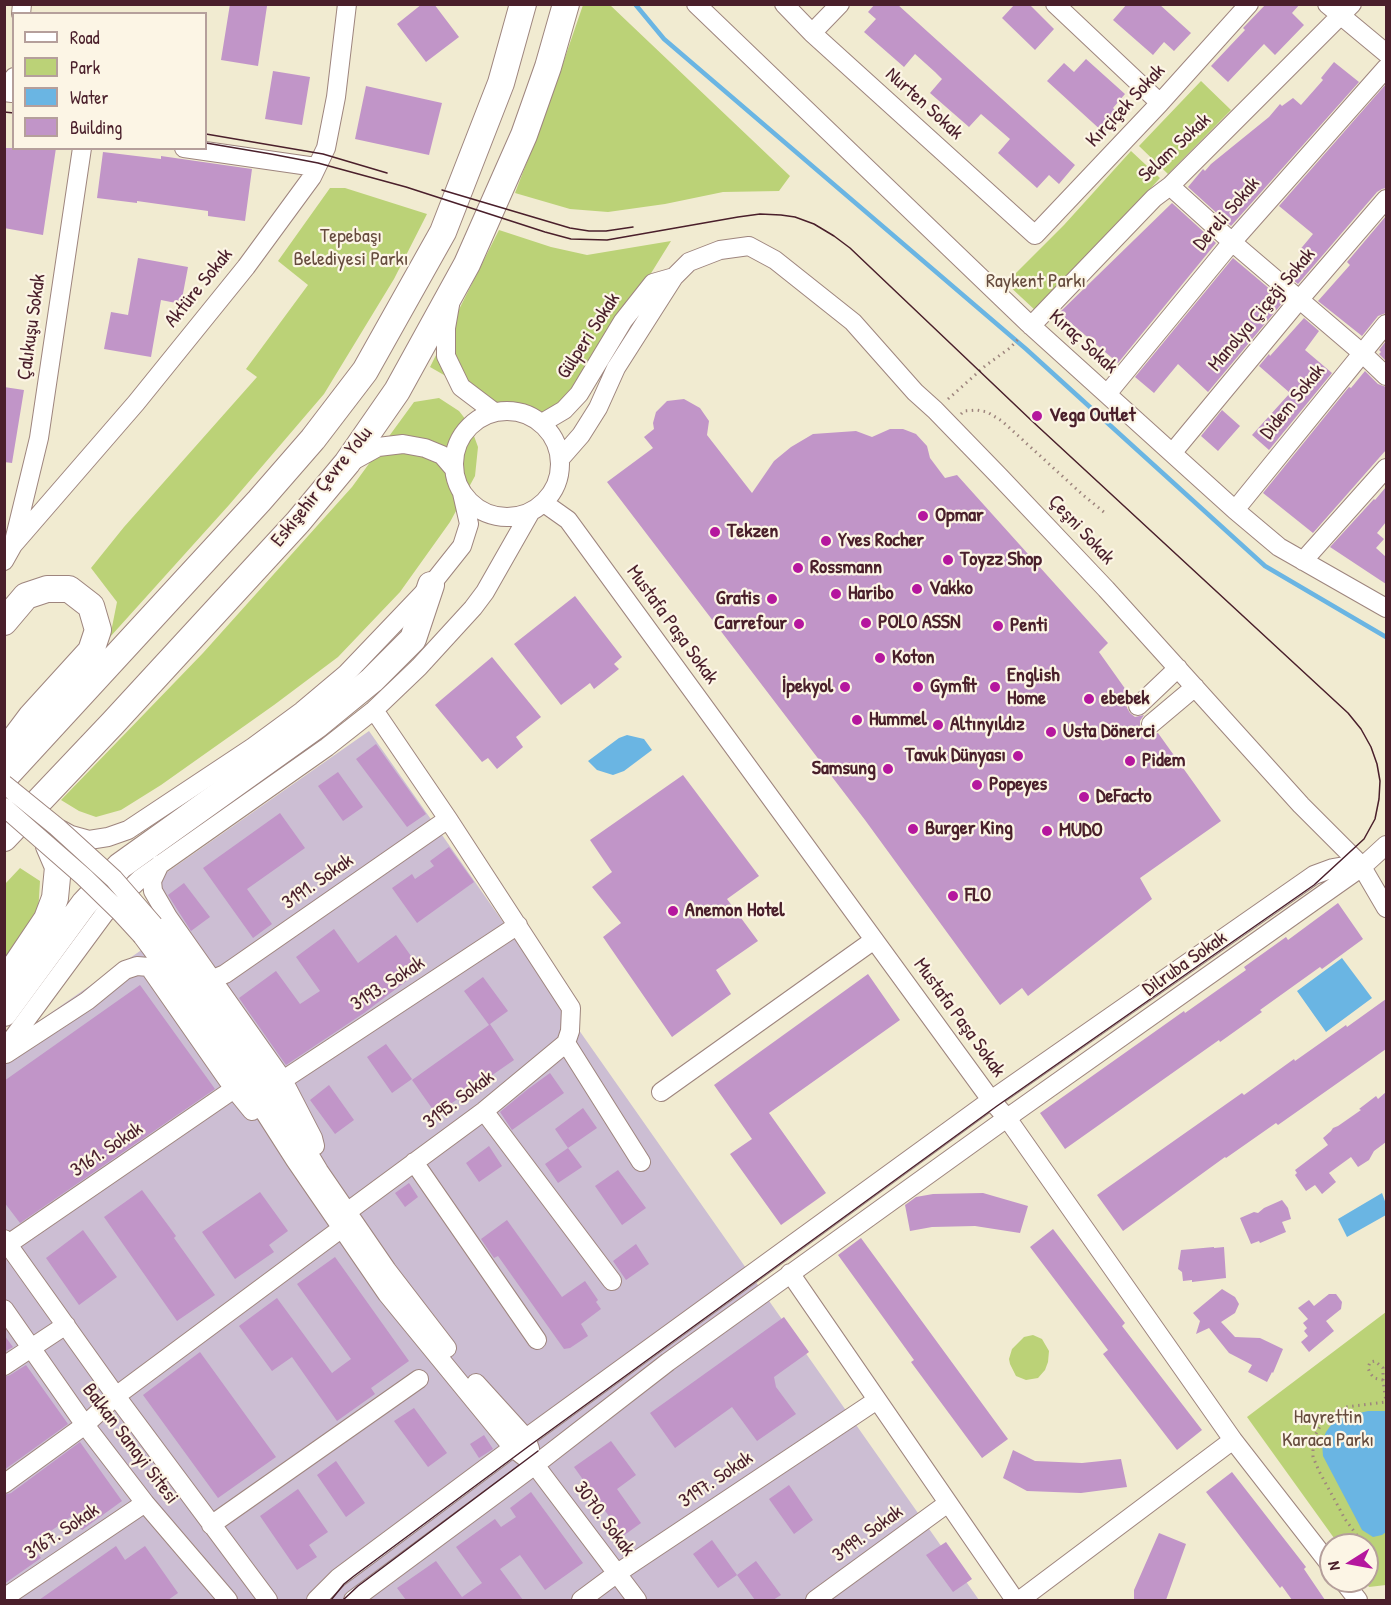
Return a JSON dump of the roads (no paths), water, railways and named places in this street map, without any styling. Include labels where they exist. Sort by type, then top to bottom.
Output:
[{"type":"highway","name":"Eskişehir Çevre Yolu","points":[[4,778],[259,501],[313,439],[365,371],[443,232],[501,83],[523,4]]},
{"type":"highway","name":"Eskişehir Çevre Yolu","points":[[4,838],[274,548],[348,463],[397,391],[467,264],[524,135],[548,67],[566,4]]},
{"type":"highway","points":[[4,1013],[84,904],[120,866],[317,725],[372,680],[413,639],[431,585]]},
{"type":"highway","points":[[4,622],[26,596],[47,589],[69,589],[90,606],[98,630],[91,651],[31,717],[4,753]]},
{"type":"highway","points":[[4,983],[47,919],[55,898],[58,867],[53,836]]},
{"type":"street","name":"Aktüre Sokak","points":[[9,553],[136,403],[246,267],[295,201],[316,167],[326,148],[336,97],[347,4]]},
{"type":"street","name":"Kıraç Sokak","points":[[696,4],[1026,331],[1107,394],[1279,547],[1385,604]]},
{"type":"street","name":"Nurten Sokak","points":[[784,4],[812,33],[1035,235]]},
{"type":"street","points":[[812,33],[840,4]]},
{"type":"street","points":[[1054,4],[1160,103]]},
{"type":"street","name":"Kırçiçek Sokak","points":[[1035,235],[1160,103],[1249,4]]},
{"type":"street","points":[[1327,4],[1347,11],[1386,53]]},
{"type":"street","name":"Selam Sokak","points":[[1026,331],[1154,198],[1170,186],[1347,11]]},
{"type":"street","name":"Dereli Sokak","points":[[1107,394],[1232,242],[1386,68]]},
{"type":"street","name":"Çalıkuşu Sokak","points":[[9,553],[39,438],[82,150]]},
{"type":"street","points":[[198,150],[316,167]]},
{"type":"street","points":[[1170,186],[1386,376]]},
{"type":"street","name":"Manolya Çiçeği Sokak","points":[[1173,452],[1386,199]]},
{"type":"street","name":"Gülperi Sokak","points":[[560,459],[581,435],[598,408],[616,368],[674,277],[689,262],[720,249],[749,246]]},
{"type":"street","name":"Çeşni Sokak","points":[[749,246],[775,260],[853,322],[915,392],[1000,477],[1178,668],[1301,805],[1361,867],[1386,908]]},
{"type":"street","name":"Gülperi Sokak","points":[[542,423],[564,410],[579,394],[623,321],[653,284],[674,277]]},
{"type":"street","points":[[453,289],[446,328],[446,356],[461,387],[494,412]]},
{"type":"street","name":"Didem Sokak","points":[[1235,510],[1386,324]]},
{"type":"street","points":[[4,1050],[105,913],[141,878],[327,747],[374,710],[419,667],[485,592],[537,508],[557,483],[560,459],[555,439],[542,423],[519,412],[494,412],[472,424],[457,444],[454,470]]},
{"type":"street","points":[[4,807],[53,836],[71,835],[88,840],[108,837],[128,830],[253,747],[302,711],[346,674],[431,585],[462,546],[469,524],[454,470],[442,454],[403,444],[378,447],[348,463]]},
{"type":"street","points":[[1303,561],[1386,468]]},
{"type":"street","points":[[462,493],[481,511],[505,518],[537,508]]},
{"type":"street","name":"Mustafa Paşa Sokak","points":[[537,508],[568,520],[1007,1118],[1233,1440],[1319,1551]]},
{"type":"street","points":[[1138,706],[1178,668]]},
{"type":"street","points":[[1151,724],[1195,687]]},
{"type":"street","points":[[374,710],[571,1008],[570,1031],[566,1043],[641,1162]]},
{"type":"street","points":[[4,784],[119,910],[148,930],[235,1037],[271,1091],[319,1172],[344,1220]]},
{"type":"street","name":"3191. Sokak","points":[[213,980],[448,819]]},
{"type":"street","name":"Dilruba Sokak","points":[[353,1600],[535,1465],[668,1362],[1361,867],[1386,845]]},
{"type":"street","points":[[161,863],[152,880],[153,891],[168,917],[283,1080],[313,1138],[319,1172]]},
{"type":"street","points":[[315,1600],[338,1578],[519,1443],[992,1100],[1314,875],[1350,865],[1361,867]]},
{"type":"street","name":"3193. Sokak","points":[[283,1080],[518,925]]},
{"type":"street","points":[[148,930],[183,991],[295,1160]]},
{"type":"street","points":[[661,1092],[874,939]]},
{"type":"street","points":[[4,1055],[87,1001],[126,970],[137,966],[148,968],[234,1089],[344,1220]]},
{"type":"street","name":"3195. Sokak","points":[[4,1484],[85,1425],[116,1396],[344,1220],[414,1162],[484,1111],[566,1043]]},
{"type":"street","name":"3161. Sokak","points":[[6,1243],[234,1089]]},
{"type":"street","points":[[484,1111],[612,1281]]},
{"type":"street","points":[[414,1162],[537,1340]]},
{"type":"street","name":"3070. Sokak","points":[[344,1220],[387,1294],[519,1443],[637,1600]]},
{"type":"street","points":[[6,1243],[116,1396],[268,1600]]},
{"type":"street","points":[[790,1274],[1015,1600]]},
{"type":"street","name":"Balkan Sanayi Sitesi","points":[[4,1309],[85,1425],[145,1503],[228,1600]]},
{"type":"street","points":[[4,1366],[66,1325]]},
{"type":"street","points":[[211,1525],[419,1379]]},
{"type":"street","name":"3197. Sokak","points":[[581,1600],[616,1574],[877,1400]]},
{"type":"street","points":[[1020,1600],[1233,1440]]},
{"type":"street","name":"3167. Sokak","points":[[4,1598],[145,1503]]},
{"type":"street","name":"3199. Sokak","points":[[815,1600],[948,1503]]},
{"type":"water","points":[[627,735],[644,739],[652,750],[624,771],[613,775],[597,770],[588,761],[619,738]]},
{"type":"water","points":[[1342,958],[1372,998],[1326,1032],[1297,991]]},
{"type":"water","points":[[1382,1193],[1386,1204],[1386,1215],[1347,1237],[1338,1219]]},
{"type":"water","points":[[1368,1411],[1386,1411],[1386,1532],[1382,1535],[1362,1530],[1323,1456],[1322,1442],[1326,1432],[1331,1425],[1351,1415]]},
{"type":"waterway","points":[[635,4],[664,39],[1026,349],[1265,566],[1386,637]]},
{"type":"tram line","points":[[4,112],[12,113]]},
{"type":"tram line","points":[[207,134],[323,154],[387,173]]},
{"type":"tram line","points":[[207,143],[318,163],[406,187],[571,239],[607,240],[760,214],[795,217],[814,224],[850,248],[1032,421],[1348,713],[1361,729],[1371,747],[1380,781],[1375,819],[1364,839],[1314,885],[997,1106],[529,1446],[354,1576],[331,1600]]},
{"type":"tram line","points":[[442,190],[570,228],[606,231],[633,227]]},
{"type":"tram line","points":[[343,1600],[358,1586],[538,1451]]},
{"type":"place","name":"Vega Outlet","points":[[1037,416]]},
{"type":"place","name":"Opmar","points":[[923,516]]},
{"type":"place","name":"Tekzen","points":[[715,532]]},
{"type":"place","name":"Yves Rocher","points":[[826,541]]},
{"type":"place","name":"Toyzz Shop","points":[[948,560]]},
{"type":"place","name":"Rossmann","points":[[798,568]]},
{"type":"place","name":"Vakko","points":[[917,589]]},
{"type":"place","name":"Haribo","points":[[836,594]]},
{"type":"place","name":"Gratis","points":[[772,599]]},
{"type":"place","name":"POLO ASSN","points":[[866,623]]},
{"type":"place","name":"Carrefour","points":[[799,624]]},
{"type":"place","name":"Penti","points":[[998,626]]},
{"type":"place","name":"Koton","points":[[880,658]]},
{"type":"place","name":"İpekyol","points":[[845,687]]},
{"type":"place","name":"Gymfit","points":[[918,687]]},
{"type":"place","name":"English Home","points":[[995,687]]},
{"type":"place","name":"ebebek","points":[[1089,699]]},
{"type":"place","name":"Hummel","points":[[857,720]]},
{"type":"place","name":"Altınyıldız","points":[[938,725]]},
{"type":"place","name":"Usta Dönerci","points":[[1051,732]]},
{"type":"place","name":"Tavuk Dünyası","points":[[1018,756]]},
{"type":"place","name":"Pidem","points":[[1130,761]]},
{"type":"place","name":"Samsung","points":[[888,769]]},
{"type":"place","name":"Popeyes","points":[[977,785]]},
{"type":"place","name":"DeFacto","points":[[1084,797]]},
{"type":"place","name":"Burger King","points":[[913,829]]},
{"type":"place","name":"MUDO","points":[[1047,831]]},
{"type":"place","name":"FLO","points":[[953,896]]},
{"type":"place","name":"Anemon Hotel","points":[[673,911]]},
{"type":"park label","name":"Tepebaşı Belediyesi Parkı","points":[[351,248]]},
{"type":"park label","name":"Raykent Parkı","points":[[1036,282]]},
{"type":"park label","name":"Hayrettin Karaca Parkı","points":[[1328,1430]]}]
